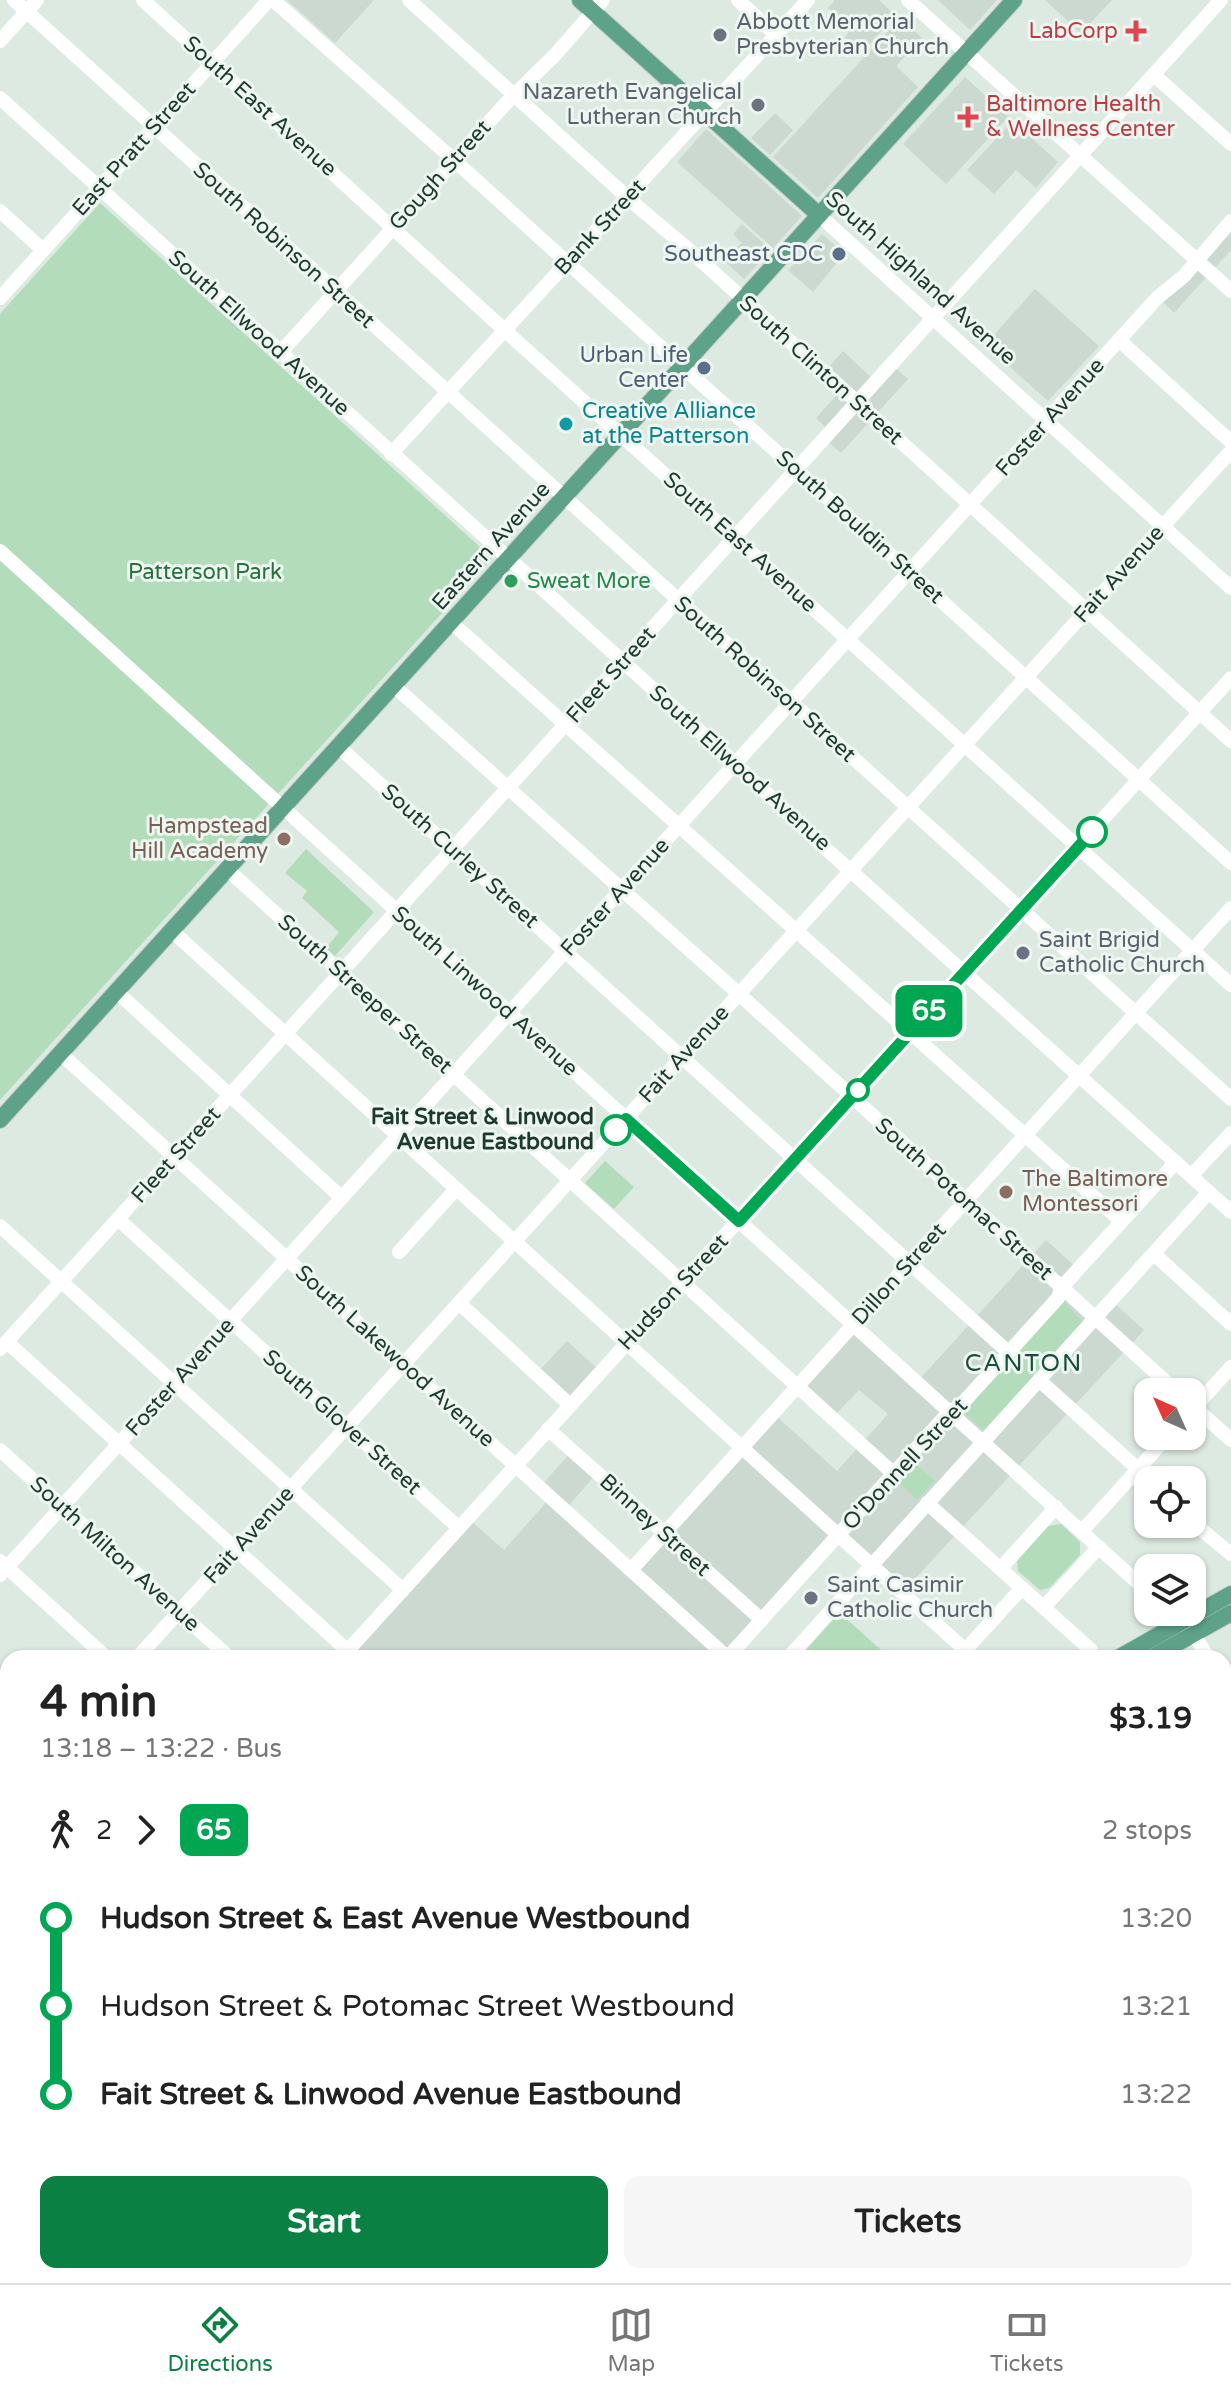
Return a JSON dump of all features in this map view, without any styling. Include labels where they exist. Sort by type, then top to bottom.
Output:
[{"type":"main road","name":"South Highland Avenue","points":[[580,0],[598,6],[705,113],[819,215]]},
{"type":"main road","name":"Eastern Avenue","points":[[0,1120],[1014,0]]},
{"type":"main road","points":[[1206,1604],[1231,1594]]},
{"type":"main road","points":[[1165,1650],[1231,1613]]},
{"type":"main road","points":[[1129,1650],[1162,1626]]},
{"type":"street","name":"South Robinson Street","points":[[14,0],[32,6],[154,127],[1231,1099]]},
{"type":"street","name":"South East Avenue","points":[[143,0],[505,331],[1231,985]]},
{"type":"street","name":"East Pratt Street","points":[[0,298],[271,0]]},
{"type":"street","name":"South Bouldin Street","points":[[271,0],[454,160],[1231,863]]},
{"type":"street","name":"South Clinton Street","points":[[409,0],[1231,741]]},
{"type":"street","points":[[738,0],[776,35]]},
{"type":"street","name":"Bank Street","points":[[391,454],[808,0]]},
{"type":"street","points":[[908,0],[1231,291]]},
{"type":"street","name":"Fleet Street","points":[[4,1346],[1221,0]]},
{"type":"street","points":[[0,41],[32,6]]},
{"type":"street","name":"Gough Street","points":[[280,353],[598,6]]},
{"type":"street","points":[[1154,75],[1231,144]]},
{"type":"street","name":"South Ellwood Avenue","points":[[0,98],[815,839],[1231,1212]]},
{"type":"street","points":[[0,211],[43,250]]},
{"type":"street","name":"South Highland Avenue","points":[[819,215],[1231,588]]},
{"type":"street","name":"Foster Avenue","points":[[2,1568],[62,1507],[1157,298],[1184,276],[1231,221]]},
{"type":"street","points":[[1119,340],[1231,442]]},
{"type":"street","name":"Fait Avenue","points":[[144,1650],[1231,451]]},
{"type":"street","name":"South Linwood Avenue","points":[[0,551],[1134,1579]]},
{"type":"street","points":[[452,623],[1121,1221]]},
{"type":"street","name":"Hudson Street","points":[[348,1650],[1231,678]]},
{"type":"street","name":"South Potomac Street","points":[[394,686],[1162,1378]]},
{"type":"street","name":"South Curley Street","points":[[339,747],[1008,1352]]},
{"type":"street","name":"South Streeper Street","points":[[228,870],[894,1474]]},
{"type":"street","name":"Dillon Street","points":[[631,1570],[1231,908]]},
{"type":"street","points":[[172,931],[961,1650]]},
{"type":"street","points":[[117,992],[342,1198]]},
{"type":"street","name":"South Lakewood Avenue","points":[[61,1054],[719,1650]]},
{"type":"street","points":[[1191,1176],[1231,1133]]},
{"type":"street","name":"O'Donnell Street","points":[[735,1650],[950,1411],[960,1406],[1058,1298],[1061,1288],[1176,1162]]},
{"type":"street","points":[[399,1252],[456,1189]]},
{"type":"street","name":"O'Donnell Street","points":[[795,1650],[1209,1192]]},
{"type":"street","name":"South Glover Street","points":[[118,1219],[459,1528]]},
{"type":"street","points":[[0,1226],[402,1589]]},
{"type":"street","points":[[1154,1254],[1231,1324]]},
{"type":"street","points":[[459,1303],[570,1405]]},
{"type":"street","points":[[4,1346],[119,1443],[236,1549],[339,1650]]},
{"type":"street","points":[[1206,1394],[1231,1367]]},
{"type":"street","points":[[1039,1380],[1135,1466]]},
{"type":"street","points":[[1206,1419],[1231,1440]]},
{"type":"street","name":"Binney Street","points":[[548,1429],[762,1620]]},
{"type":"street","name":"South Milton Avenue","points":[[0,1450],[221,1650]]},
{"type":"street","points":[[1141,1466],[1155,1450]]},
{"type":"street","points":[[1082,1531],[1134,1473]]},
{"type":"street","points":[[927,1503],[1091,1650]]},
{"type":"street","points":[[1001,1568],[1056,1507]]},
{"type":"street","points":[[1206,1533],[1231,1554]]},
{"type":"street","points":[[1044,1607],[1099,1547]]},
{"type":"street","points":[[2,1568],[98,1650]]},
{"type":"street","points":[[970,1650],[1022,1588]]},
{"type":"street","points":[[1185,1626],[1203,1650]]},
{"type":"shaded area","points":[[287,0],[374,0],[335,43]]},
{"type":"shaded area","points":[[835,0],[879,0],[896,16],[861,53],[845,37],[851,29],[828,8]]},
{"type":"shaded area","points":[[938,0],[997,0],[970,30]]},
{"type":"shaded area","points":[[1045,0],[1112,0],[1081,33]]},
{"type":"shaded area","points":[[900,18],[922,38],[896,66],[918,87],[818,198],[773,157]]},
{"type":"shaded area","points":[[965,77],[1008,117],[946,184],[903,144]]},
{"type":"shaded area","points":[[775,113],[793,130],[770,155],[751,138]]},
{"type":"shaded area","points":[[1013,121],[1058,162],[1036,188],[1016,170],[994,194],[967,170]]},
{"type":"shaded area","points":[[706,129],[802,216],[773,248],[677,162]]},
{"type":"shaded area","points":[[1231,220],[1231,250],[1174,313],[1160,299]]},
{"type":"shaded area","points":[[742,224],[771,250],[744,279],[722,259],[742,243],[733,234]]},
{"type":"shaded area","points":[[822,234],[844,254],[813,292],[788,270]]},
{"type":"shaded area","points":[[1035,289],[1099,346],[1048,401],[985,345]]},
{"type":"shaded area","points":[[843,351],[876,382],[892,365],[908,379],[841,453],[825,439],[830,432],[816,418],[843,388],[825,371]]},
{"type":"shaded area","points":[[1046,1240],[1079,1270],[1064,1287],[1097,1318],[1112,1301],[1144,1330],[902,1593],[843,1538],[743,1650],[352,1650],[470,1520],[504,1550],[550,1498],[540,1487],[573,1450],[597,1473],[565,1510],[631,1571],[773,1413],[837,1471],[888,1414],[859,1390],[832,1418],[797,1386],[854,1325],[917,1382]]},
{"type":"shaded area","points":[[567,1341],[603,1374],[574,1408],[536,1374]]},
{"type":"green space","name":"Patterson Park","points":[[100,203],[492,558],[0,1100],[0,314]]},
{"type":"green space","points":[[306,849],[374,912],[335,956],[326,948],[339,932],[302,898],[307,891],[285,873]]},
{"type":"green space","points":[[605,1161],[634,1187],[614,1209],[585,1183]]},
{"type":"green space","points":[[1062,1299],[1083,1322],[986,1429],[982,1429],[963,1412]]},
{"type":"green space","points":[[916,1464],[935,1481],[917,1500],[899,1483]]},
{"type":"green space","points":[[1061,1524],[1080,1542],[1080,1555],[1049,1588],[1040,1590],[1018,1571],[1017,1561],[1048,1526]]},
{"type":"green space","points":[[840,1612],[881,1650],[806,1650]]},
{"type":"bus line","name":"65","points":[[616,1130],[626,1119],[739,1221],[1092,832]]},
{"type":"place","name":"LabCorp","points":[[1136,31]]},
{"type":"place","name":"Abbott Memorial Presbyterian Church","points":[[720,35]]},
{"type":"place","name":"Nazareth Evangelical Lutheran Church","points":[[758,105]]},
{"type":"place","name":"Baltimore Health & Wellness Center","points":[[968,117]]},
{"type":"place","name":"Southeast CDC","points":[[839,254]]},
{"type":"place","name":"Urban Life Center","points":[[704,368]]},
{"type":"place","name":"Creative Alliance at the Patterson","points":[[566,424]]},
{"type":"place","name":"Sweat More","points":[[511,581]]},
{"type":"place","name":"Hampstead Hill Academy","points":[[284,839]]},
{"type":"place","name":"Saint Brigid Catholic Church","points":[[1023,953]]},
{"type":"place","name":"Fait Street & Linwood Avenue Eastbound","points":[[616,1130]]},
{"type":"place","name":"The Baltimore Montessori","points":[[1006,1192]]},
{"type":"place","name":"Saint Casimir Catholic Church","points":[[811,1598]]},
{"type":"district","name":"CANTON","points":[[1024,1363]]}]
